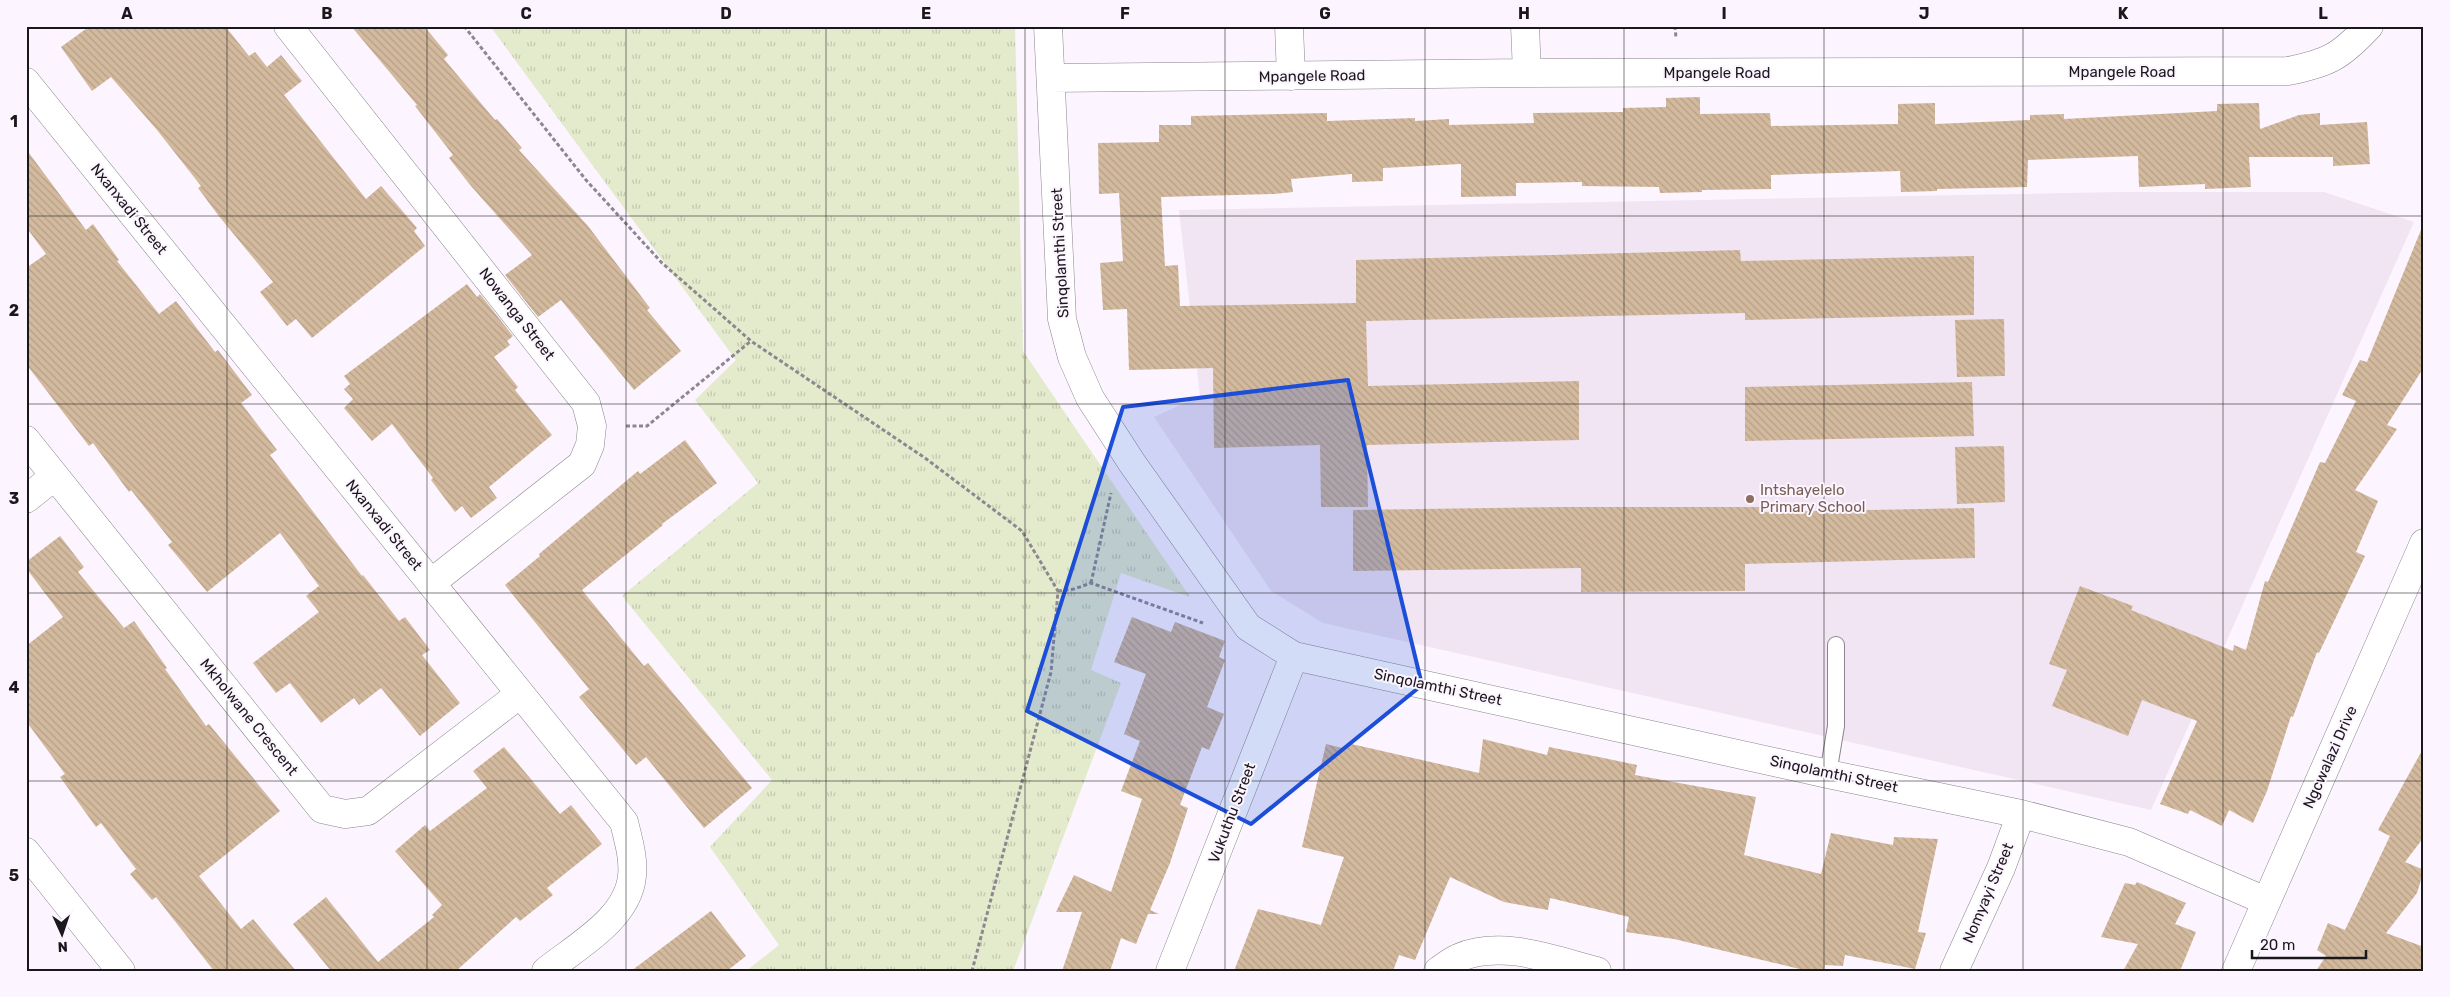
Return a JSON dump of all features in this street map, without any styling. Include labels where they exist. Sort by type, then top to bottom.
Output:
[{"type":"street","name":"Nowanga Street","points":[[288,26],[537,338],[586,403],[592,426],[590,445],[582,464],[431,583]]},
{"type":"street","name":"Sinqolamthi Street","points":[[1048,26],[1062,319],[1072,357],[1090,398],[1132,463],[1248,627],[1294,656],[1828,774],[2021,814],[2129,842],[2266,901]]},
{"type":"street","points":[[1289,26],[1291,76]]},
{"type":"street","points":[[1525,26],[1526,73]]},
{"type":"street","name":"Mpangele Road","points":[[1050,78],[1526,73],[2288,71],[2314,66],[2334,58],[2369,26]]},
{"type":"street","name":"Nxanxadi Street","points":[[26,82],[624,822],[630,850],[632,876],[624,902],[608,922],[546,971]]},
{"type":"street","name":"Mkholwane Crescent","points":[[26,440],[322,808],[345,814],[368,810],[520,694]]},
{"type":"street","points":[[26,499],[55,476]]},
{"type":"street","name":"Ngcwalazi Drive","points":[[2236,971],[2424,543]]},
{"type":"street","name":"Vukuthu Street","points":[[1170,971],[1294,656]]},
{"type":"street","name":"Nomyayi Street","points":[[1954,971],[2001,868],[2021,814]]},
{"type":"street","points":[[26,852],[121,971]]},
{"type":"street","points":[[1438,971],[1457,958],[1482,951],[1508,950],[1598,971]]},
{"type":"lane","points":[[1828,774],[1836,726],[1836,645]]},
{"type":"path","points":[[464,26],[586,180],[662,263],[751,341],[925,458],[1022,531],[1058,591],[1051,672],[972,971]]},
{"type":"path","points":[[592,426],[647,426],[751,341]]},
{"type":"path","points":[[1091,582],[1116,475],[1132,463]]},
{"type":"path","points":[[1058,591],[1074,589],[1091,582],[1218,628],[1248,627]]},
{"type":"highlighted area","points":[[1348,380],[1422,685],[1251,824],[1027,711],[1123,407]]},
{"type":"shaded area","name":"Intshayelelo Primary School","points":[[2121,192],[2324,192],[2414,222],[2151,810],[1323,623],[1271,591],[1154,417],[1200,396],[1179,210]]},
{"type":"green space","points":[[490,26],[1015,26],[1023,351],[1190,597],[1121,573],[1091,670],[1121,683],[1013,971],[746,971],[779,945],[710,847],[772,780],[622,596],[758,483],[695,400],[736,360]]},
{"type":"building","points":[[90,26],[225,26],[249,56],[255,52],[267,67],[281,55],[302,81],[284,95],[366,199],[381,186],[417,228],[414,231],[425,246],[312,338],[296,319],[287,326],[260,292],[273,282],[218,215],[198,188],[201,186],[157,130],[111,77],[92,91],[61,47]]},
{"type":"building","points":[[351,26],[424,26],[448,55],[444,59],[495,120],[497,119],[522,148],[519,150],[588,226],[650,308],[647,310],[681,351],[634,390],[561,300],[538,317],[505,275],[532,255],[471,186],[449,158],[453,155],[415,106],[417,105]]},
{"type":"building","points":[[1700,97],[1700,114],[1770,113],[1771,126],[1898,124],[1898,104],[1935,103],[1935,124],[2030,120],[2030,115],[2064,114],[2064,119],[2217,111],[2217,104],[2259,103],[2260,129],[2299,115],[2320,113],[2320,125],[2367,122],[2370,164],[2333,166],[2333,157],[2249,157],[2251,187],[2205,189],[2205,184],[2139,187],[2138,156],[2028,160],[2027,187],[1937,189],[1937,191],[1901,192],[1900,171],[1771,175],[1771,189],[1702,190],[1702,192],[1660,193],[1659,187],[1582,186],[1582,182],[1516,183],[1516,196],[1461,197],[1461,164],[1383,168],[1383,181],[1352,182],[1352,174],[1291,179],[1293,192],[1161,197],[1165,266],[1178,265],[1180,306],[1356,303],[1356,260],[1740,250],[1741,261],[1974,256],[1974,315],[1745,320],[1745,313],[1366,321],[1368,386],[1579,381],[1579,440],[1367,445],[1368,507],[1321,507],[1320,445],[1214,448],[1213,368],[1129,370],[1127,309],[1103,310],[1100,263],[1123,261],[1119,193],[1099,194],[1098,143],[1159,142],[1159,125],[1191,125],[1191,116],[1327,113],[1327,121],[1415,118],[1415,121],[1449,119],[1449,125],[1534,123],[1533,113],[1623,112],[1623,108],[1666,107],[1666,98]]},
{"type":"building","points":[[26,149],[86,230],[93,224],[119,260],[117,261],[159,314],[176,301],[215,352],[218,350],[252,395],[241,403],[277,450],[270,455],[362,576],[399,621],[405,617],[430,650],[422,655],[460,703],[420,736],[381,688],[359,705],[354,698],[321,723],[290,683],[276,693],[253,663],[319,612],[306,596],[319,586],[280,533],[207,592],[168,545],[172,542],[131,490],[129,492],[93,443],[89,446],[26,364],[26,268],[46,254],[26,227]]},
{"type":"building","points":[[2423,225],[2424,367],[2387,425],[2397,429],[2355,490],[2378,501],[2356,552],[2365,556],[2319,653],[2317,652],[2293,717],[2291,716],[2267,791],[2253,823],[2229,810],[2222,826],[2190,810],[2188,814],[2160,804],[2197,721],[2142,700],[2128,736],[2052,706],[2067,670],[2049,664],[2080,586],[2133,606],[2131,610],[2233,651],[2234,645],[2246,650],[2265,581],[2268,582],[2320,462],[2325,463],[2356,401],[2342,395],[2360,360],[2367,362]]},
{"type":"building","points":[[467,284],[477,297],[480,294],[513,336],[507,341],[510,345],[494,357],[518,387],[515,390],[552,435],[489,487],[497,498],[471,518],[462,506],[455,512],[431,480],[433,478],[392,424],[372,441],[344,408],[353,399],[344,389],[350,384],[344,376]]},
{"type":"building","points":[[2004,319],[2005,376],[1957,377],[1955,320]]},
{"type":"building","points":[[1972,382],[1974,436],[1745,441],[1745,387]]},
{"type":"building","points":[[685,440],[717,483],[662,524],[582,590],[644,666],[648,663],[752,788],[704,828],[646,757],[636,765],[579,697],[589,689],[505,585],[638,471],[640,474]]},
{"type":"building","points":[[2004,446],[2005,502],[1957,504],[1955,447]]},
{"type":"building","points":[[1765,507],[1765,512],[1974,508],[1975,558],[1745,564],[1745,591],[1581,592],[1581,568],[1353,571],[1353,510]]},
{"type":"building","points":[[60,536],[84,567],[78,572],[124,628],[134,621],[167,668],[165,669],[206,726],[209,724],[280,811],[199,876],[241,929],[253,919],[296,971],[214,971],[156,897],[152,900],[130,874],[136,869],[101,823],[96,827],[60,777],[65,774],[26,721],[26,646],[63,617],[26,568],[26,562]]},
{"type":"building","points":[[1132,617],[1171,632],[1175,622],[1225,641],[1219,657],[1225,660],[1207,707],[1224,714],[1209,750],[1202,747],[1180,805],[1188,808],[1170,863],[1150,910],[1159,914],[1148,914],[1136,944],[1121,938],[1110,971],[1062,971],[1082,912],[1056,912],[1074,875],[1111,892],[1142,799],[1121,791],[1140,741],[1124,734],[1146,674],[1114,662]]},
{"type":"building","points":[[1483,739],[1547,755],[1549,747],[1637,765],[1635,775],[1756,797],[1744,855],[1821,874],[1831,833],[1893,845],[1894,837],[1938,839],[1918,932],[1926,933],[1915,969],[1845,955],[1843,966],[1825,965],[1824,971],[1808,971],[1674,939],[1626,932],[1629,917],[1550,898],[1548,910],[1504,902],[1450,877],[1415,960],[1399,955],[1393,971],[1234,971],[1258,909],[1321,925],[1344,857],[1302,847],[1326,744],[1346,749],[1347,743],[1479,773]]},
{"type":"building","points":[[504,747],[560,814],[571,805],[602,844],[547,888],[553,895],[520,921],[516,917],[456,971],[331,971],[293,924],[326,897],[378,962],[434,917],[432,915],[442,905],[395,851],[425,825],[430,831],[487,788],[473,771]]},
{"type":"building","points":[[2424,747],[2424,837],[2405,862],[2424,870],[2417,893],[2386,933],[2424,947],[2424,971],[2316,971],[2326,956],[2317,950],[2328,923],[2345,930],[2390,836],[2378,830]]},
{"type":"building","points":[[2137,882],[2186,903],[2175,924],[2196,932],[2180,971],[2123,971],[2138,944],[2101,937],[2125,883],[2135,885]]},
{"type":"building","points":[[711,911],[746,956],[727,971],[631,971]]},
{"type":"place","name":"Intshayelelo Primary School","points":[[1750,499]]}]
